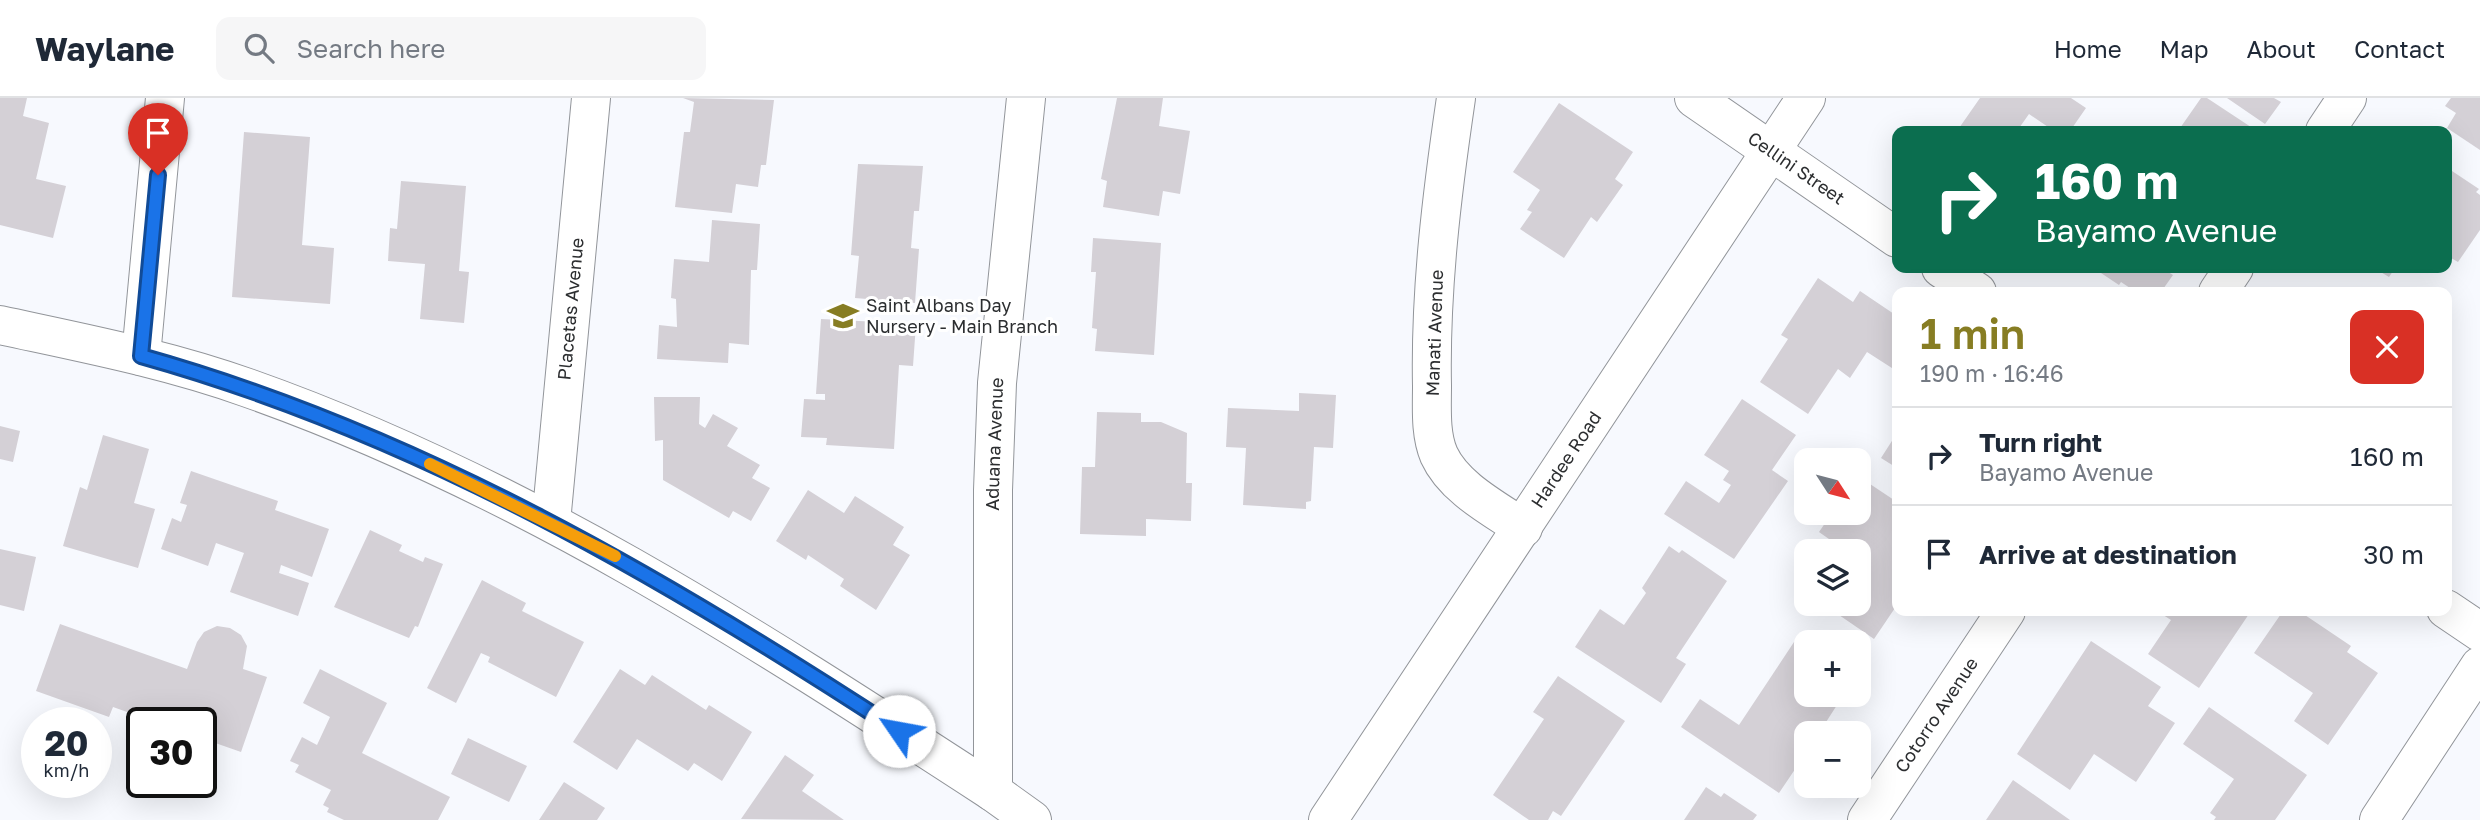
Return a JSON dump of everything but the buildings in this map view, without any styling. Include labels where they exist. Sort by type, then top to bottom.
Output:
[{"type":"street","points":[[141,356],[165,98]]},
{"type":"street","name":"Placetas Avenue","points":[[551,522],[591,98]]},
{"type":"street","name":"Aduana Avenue","points":[[993,792],[993,490],[997,383],[1026,98]]},
{"type":"street","name":"Manati Avenue","points":[[1456,98],[1445,171],[1435,281],[1432,356],[1435,442],[1440,456],[1458,480],[1523,528]]},
{"type":"street","name":"Cellini Street","points":[[1694,98],[1892,236]]},
{"type":"street","name":"Hardee Road","points":[[1328,820],[1806,98]]},
{"type":"street","points":[[2328,126],[2347,98]]},
{"type":"street","points":[[1948,273],[1970,287]]},
{"type":"street","points":[[0,325],[141,356],[284,401],[428,462],[551,522],[736,626],[1032,820]]},
{"type":"street","points":[[2452,613],[2480,632]]},
{"type":"street","name":"Cotorro Avenue","points":[[1867,820],[2003,616]]},
{"type":"street","points":[[2379,820],[2480,666]]},
{"type":"slow traffic","points":[[430,464],[615,556]]},
{"type":"place","name":"Saint Albans Day Nursery - Main Branch","points":[[843,316]]},
{"type":"route","points":[[158,175],[141,356],[244,386],[284,401],[472,483],[619,558],[689,598],[899,731]]}]
